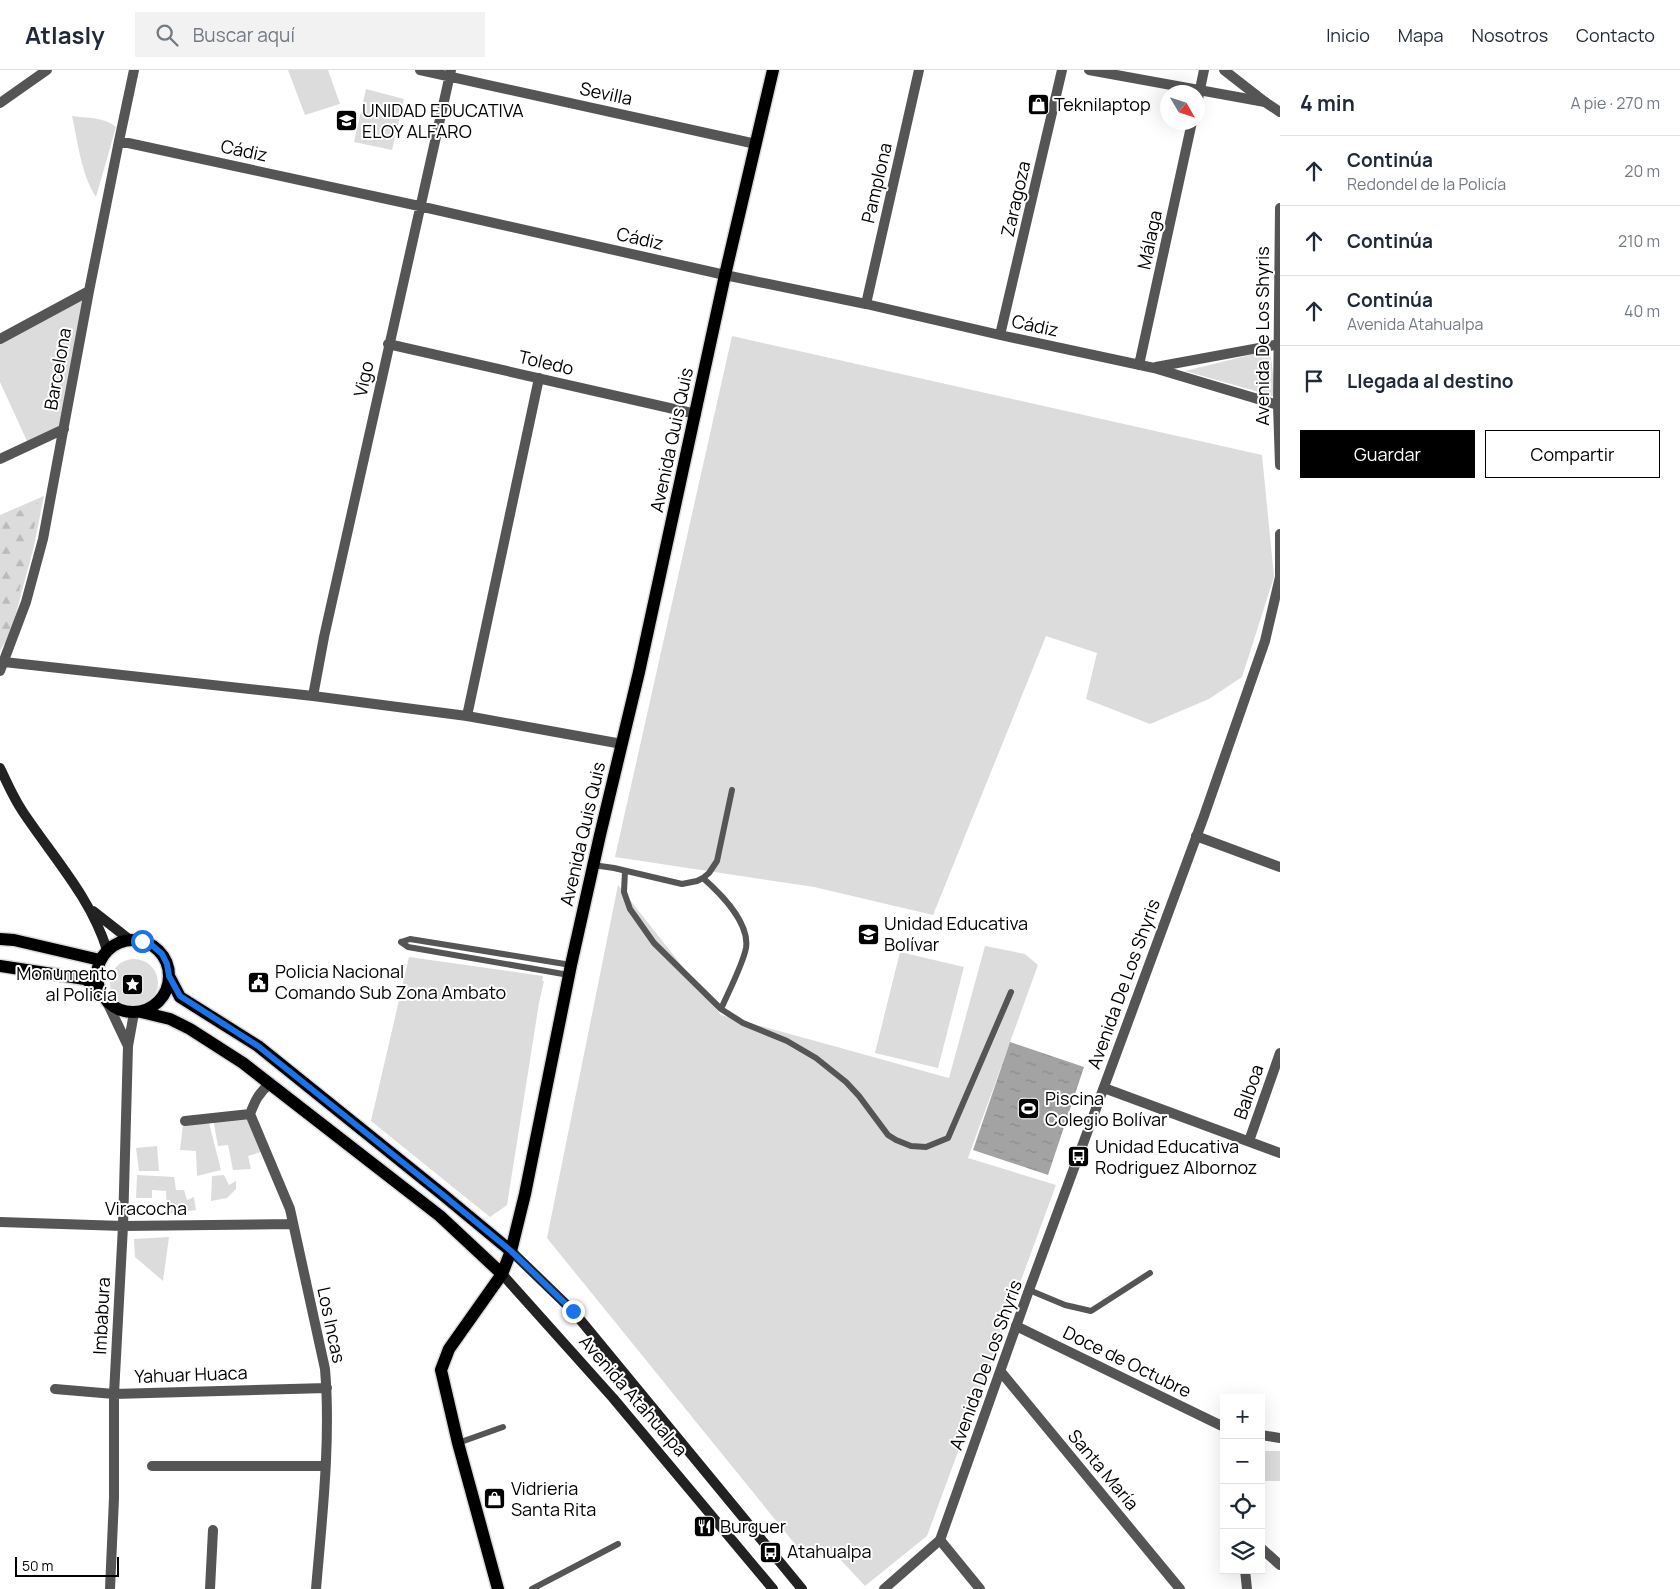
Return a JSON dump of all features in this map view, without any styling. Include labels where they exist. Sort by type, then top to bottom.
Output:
[{"type":"main road","name":"Avenida Quis Quis","points":[[498,1589],[458,1443],[441,1370],[449,1349],[502,1274],[511,1251],[527,1184],[593,866],[696,414],[725,275],[773,70]]},
{"type":"main road","points":[[0,768],[22,810],[90,908],[101,931],[104,955]]},
{"type":"main road","points":[[90,908],[130,940]]},
{"type":"main road","points":[[0,940],[14,940],[104,955]]},
{"type":"main road","points":[[130,940],[142,941],[153,946],[162,954],[167,964],[169,976],[167,988],[161,999],[152,1007],[138,1012],[117,1010],[108,1004],[97,986],[97,968],[104,955],[118,943],[130,940]]},
{"type":"main road","points":[[0,966],[85,979],[97,986]]},
{"type":"main road","points":[[169,976],[180,996],[258,1046],[511,1251]]},
{"type":"main road","name":"Avenida Atahualpa","points":[[138,1012],[170,1020],[190,1030],[243,1063],[440,1216],[502,1274],[613,1398],[773,1589]]},
{"type":"main road","name":"Avenida Atahualpa","points":[[511,1251],[573,1311],[802,1589]]},
{"type":"street","points":[[0,103],[47,70]]},
{"type":"street","name":"Barcelona","points":[[2,666],[26,602],[43,539],[118,141],[134,70]]},
{"type":"street","name":"Sevilla","points":[[420,70],[450,73],[756,144]]},
{"type":"street","name":"Pamplona","points":[[866,304],[919,70]]},
{"type":"street","name":"Zaragoza","points":[[1000,335],[1062,70]]},
{"type":"street","points":[[1089,70],[1160,86]]},
{"type":"street","points":[[1200,85],[1204,70]]},
{"type":"street","points":[[1224,70],[1280,112]]},
{"type":"street","name":"Vigo","points":[[313,696],[324,637],[388,344],[450,73]]},
{"type":"street","points":[[1205,96],[1265,102]]},
{"type":"street","name":"Málaga","points":[[1139,365],[1190,130]]},
{"type":"street","name":"Cádiz","points":[[118,141],[1154,368],[1278,405]]},
{"type":"street","name":"Avenida De Los Shyris","points":[[1280,208],[1278,405],[1280,465]]},
{"type":"street","points":[[0,339],[89,291]]},
{"type":"street","name":"Toledo","points":[[388,344],[696,414]]},
{"type":"street","name":"Cádiz","points":[[1154,368],[1280,344]]},
{"type":"street","points":[[467,716],[539,378]]},
{"type":"street","points":[[0,459],[64,429]]},
{"type":"street","name":"Avenida De Los Shyris","points":[[884,1589],[940,1540],[1029,1290],[1196,836],[1264,641],[1280,577],[1280,534]]},
{"type":"street","points":[[2,666],[313,696],[467,716],[622,744]]},
{"type":"street","points":[[1196,836],[1280,867]]},
{"type":"street","name":"Imbabura","points":[[108,1004],[128,1046]]},
{"type":"street","name":"Imbabura","points":[[110,1589],[114,1498],[114,1394],[123,1226],[128,1046],[138,1012]]},
{"type":"street","name":"Balboa","points":[[1249,1141],[1280,1053]]},
{"type":"street","points":[[185,1121],[250,1114],[256,1097],[270,1084]]},
{"type":"street","points":[[1104,1088],[1280,1153]]},
{"type":"street","name":"Los Incas","points":[[250,1114],[290,1209],[325,1370],[327,1388],[325,1466],[316,1589]]},
{"type":"street","name":"Viracocha","points":[[0,1222],[123,1226],[293,1224]]},
{"type":"street","name":"Doce de Octubre","points":[[1016,1326],[1220,1425]]},
{"type":"street","name":"Santa María","points":[[1001,1372],[1180,1589]]},
{"type":"street","name":"Yahuar Huaca","points":[[56,1390],[114,1394],[327,1388]]},
{"type":"street","points":[[1265,1436],[1280,1438]]},
{"type":"street","points":[[152,1466],[325,1466]]},
{"type":"street","points":[[210,1589],[213,1530]]},
{"type":"street","points":[[940,1540],[980,1589]]},
{"type":"street","points":[[1265,1552],[1280,1565]]},
{"type":"street","points":[[1245,1574],[1247,1589]]},
{"type":"lane","points":[[593,866],[682,884],[703,878],[717,861],[732,790]]},
{"type":"lane","points":[[625,871],[624,892],[630,909],[654,943],[721,1009],[744,1023],[787,1041],[832,1069],[859,1096],[888,1135],[904,1144],[926,1147],[948,1138],[1011,992]]},
{"type":"lane","points":[[703,878],[721,893],[733,910],[746,942],[743,956],[721,1009]]},
{"type":"lane","points":[[410,939],[570,970],[408,947],[401,942],[410,939]]},
{"type":"lane","points":[[1029,1290],[1065,1305],[1091,1311],[1150,1273]]},
{"type":"lane","points":[[458,1443],[503,1427]]},
{"type":"lane","points":[[532,1589],[618,1544]]},
{"type":"green space","points":[[288,70],[328,70],[340,104],[305,115]]},
{"type":"green space","points":[[366,89],[404,99],[392,150],[354,142]]},
{"type":"green space","points":[[72,116],[106,121],[116,127],[96,197],[83,168]]},
{"type":"green space","points":[[85,298],[61,425],[27,441],[0,382],[0,344]]},
{"type":"green space","points":[[732,336],[1262,455],[1274,577],[1242,677],[1209,699],[1150,724],[1086,699],[1097,653],[1046,636],[933,915],[814,887],[615,857]]},
{"type":"green space","points":[[1270,350],[1276,397],[1185,371]]},
{"type":"green space","points":[[44,496],[34,546],[10,636],[0,650],[0,515]]},
{"type":"green space","points":[[40,502],[9,635],[0,646],[0,519]]},
{"type":"green space","points":[[618,885],[721,1015],[949,1078],[985,946],[1025,954],[1038,965],[968,1158],[1056,1185],[927,1536],[865,1586],[838,1557],[803,1554],[547,1238]]},
{"type":"green space","points":[[900,952],[964,967],[938,1068],[875,1053]]},
{"type":"green space","points":[[409,957],[543,976],[542,981],[544,981],[507,1205],[490,1217],[371,1121]]},
{"type":"green space","points":[[134,959],[143,961],[151,966],[156,974],[158,983],[156,992],[151,1000],[143,1005],[134,1007],[125,1005],[117,1000],[112,992],[110,983],[112,974],[117,966],[125,961]]},
{"type":"green space","points":[[245,1113],[264,1151],[248,1156],[251,1169],[233,1170],[228,1145],[218,1146],[213,1119]]},
{"type":"green space","points":[[208,1119],[221,1170],[197,1176],[196,1151],[180,1150],[183,1125]]},
{"type":"green space","points":[[157,1146],[159,1171],[139,1171],[136,1148]]},
{"type":"green space","points":[[137,1175],[174,1177],[176,1190],[184,1190],[187,1200],[194,1197],[196,1210],[167,1214],[166,1191],[152,1190],[152,1198],[136,1198]]},
{"type":"green space","points":[[224,1175],[229,1185],[236,1181],[236,1189],[227,1198],[211,1201],[212,1176]]},
{"type":"green space","points":[[169,1237],[163,1281],[135,1257],[134,1239]]},
{"type":"green space","points":[[1265,1451],[1280,1451],[1280,1481],[1265,1481]]},
{"type":"water","name":"Piscina Colegio Bolívar","points":[[1010,1042],[1084,1067],[1048,1175],[973,1150]]},
{"type":"place","name":"Teknilaptop","points":[[1038,105]]},
{"type":"place","name":"UNIDAD EDUCATIVA ELOY ALFARO","points":[[346,121]]},
{"type":"place","name":"Unidad Educativa Bolívar","points":[[868,934]]},
{"type":"place","name":"Policia Nacional Comando Sub Zona Ambato","points":[[259,982]]},
{"type":"place","name":"Monumento al Policía","points":[[133,984]]},
{"type":"place","name":"Piscina Colegio Bolívar","points":[[1029,1109]]},
{"type":"place","name":"Unidad Educativa Rodriguez Albornoz","points":[[1079,1157]]},
{"type":"place","name":"Vidrieria Santa Rita","points":[[495,1499]]},
{"type":"place","name":"Burguer","points":[[704,1527]]},
{"type":"place","name":"Atahualpa","points":[[771,1552]]},
{"type":"route","points":[[142,941],[153,946],[162,954],[167,964],[169,976],[180,996],[258,1046],[511,1251],[573,1311]]}]
